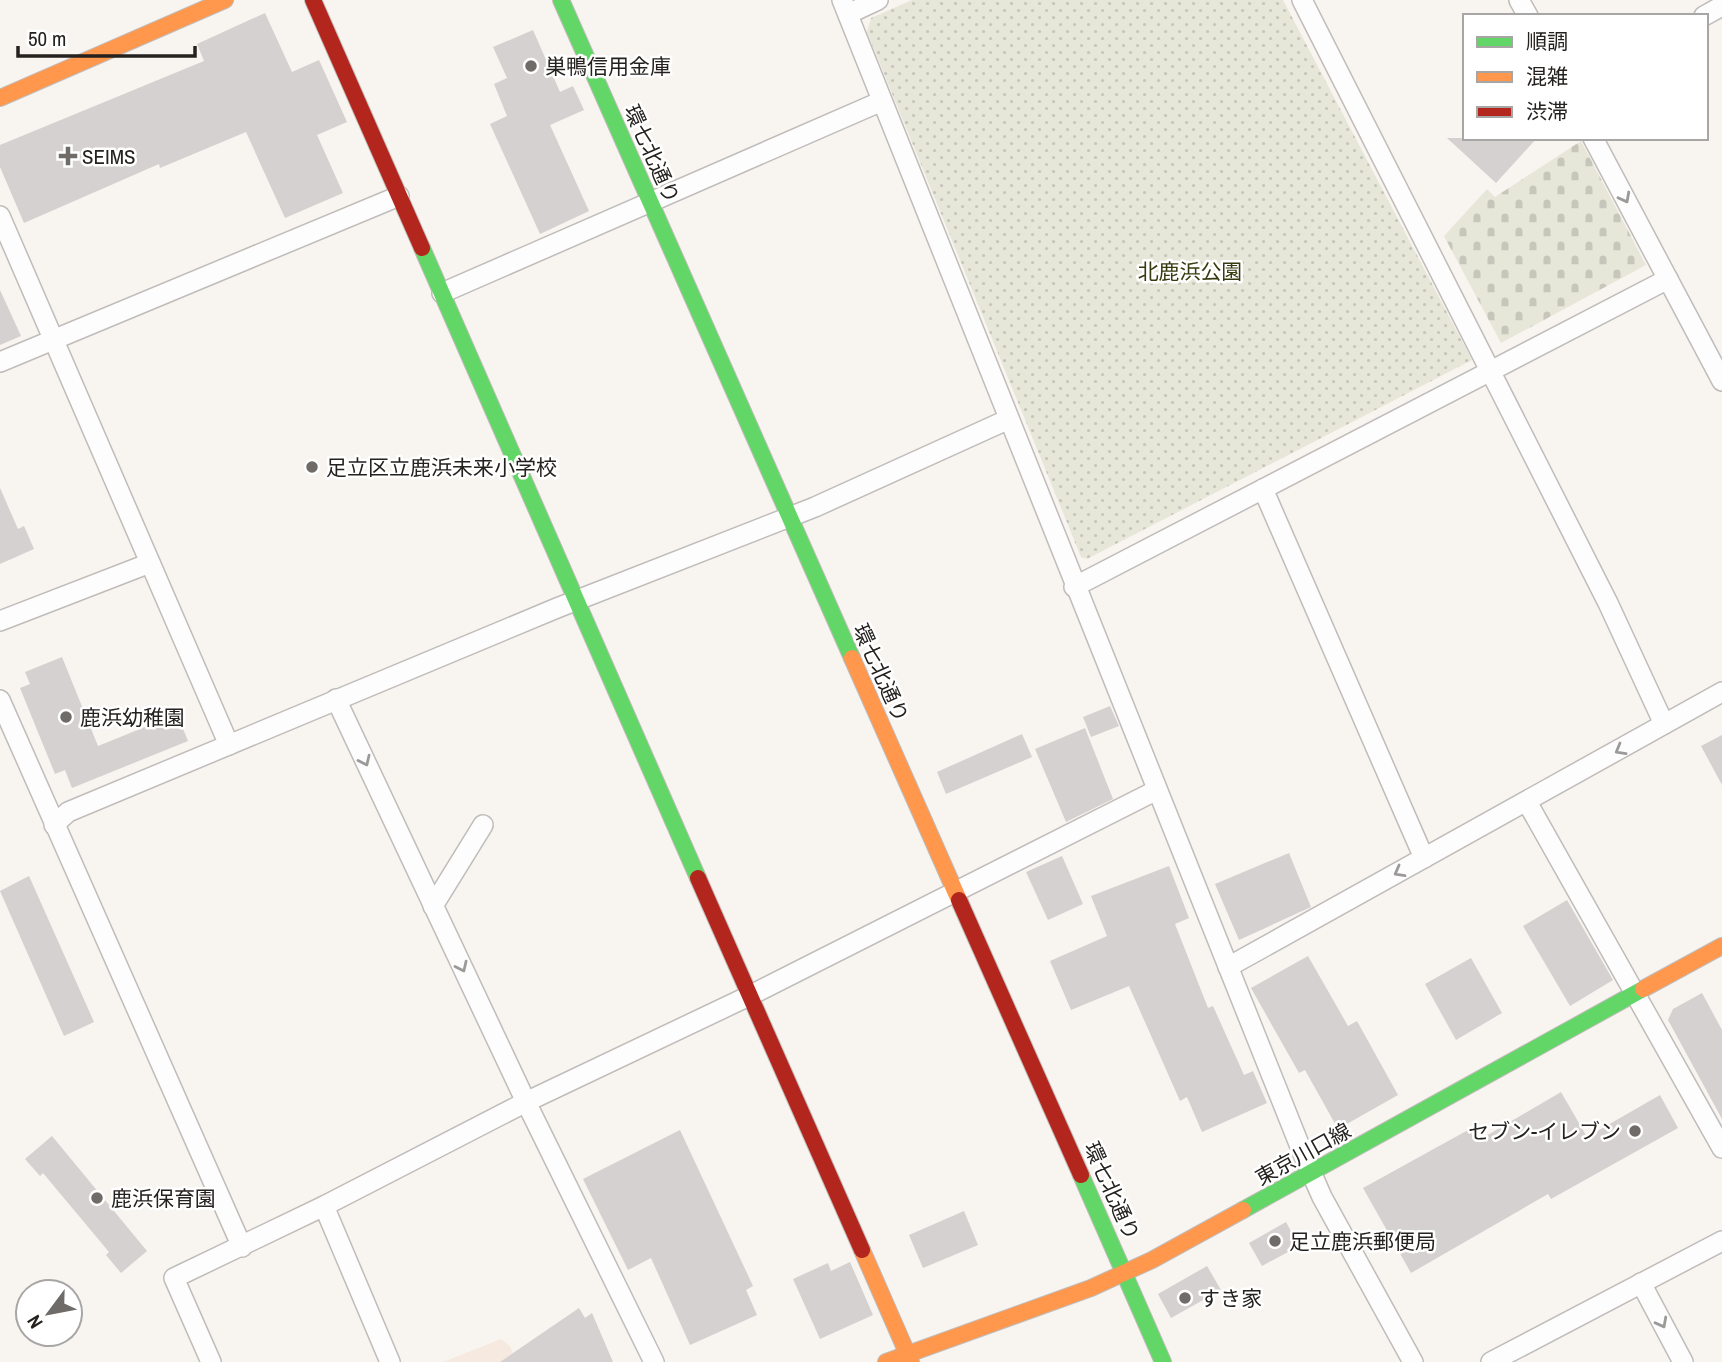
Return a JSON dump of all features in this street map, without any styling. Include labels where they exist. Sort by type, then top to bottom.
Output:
[{"type":"street","points":[[0,98],[225,0]]},
{"type":"street","points":[[313,0],[909,1358]]},
{"type":"street","name":"環七北通り","points":[[561,0],[1163,1362]]},
{"type":"street","points":[[878,0],[845,7],[1074,587],[1312,1174],[1413,1362]]},
{"type":"street","points":[[1301,0],[1608,603],[1664,724]]},
{"type":"street","points":[[442,293],[882,100]]},
{"type":"street","points":[[1594,140],[1722,381]]},
{"type":"street","points":[[0,362],[398,196]]},
{"type":"street","points":[[0,216],[229,745]]},
{"type":"street","points":[[1074,587],[1668,279]]},
{"type":"street","points":[[54,825],[68,812],[575,600],[788,517],[1009,419]]},
{"type":"street","points":[[1263,489],[1424,858]]},
{"type":"street","points":[[0,621],[149,563]]},
{"type":"street","points":[[1228,967],[1722,692]]},
{"type":"street","points":[[336,699],[526,1102],[654,1362]]},
{"type":"street","points":[[0,700],[242,1247]]},
{"type":"street","points":[[211,1362],[174,1278],[324,1206],[526,1102],[751,995],[1157,790]]},
{"type":"street","points":[[1527,802],[1722,1149]]},
{"type":"street","points":[[433,906],[482,825]]},
{"type":"street","name":"東京川口線","points":[[886,1362],[909,1358],[1125,1273],[1312,1174],[1722,946]]},
{"type":"street","points":[[324,1206],[390,1362]]},
{"type":"street","points":[[1491,1362],[1722,1241]]},
{"type":"street","points":[[1641,1283],[1683,1362]]},
{"type":"shaded area","points":[[501,1339],[510,1346],[516,1362],[443,1362]]},
{"type":"green space","name":"北鹿浜公園","points":[[912,0],[1283,0],[1472,360],[1087,559],[1081,557],[867,32],[871,18]]},
{"type":"green space","points":[[1581,141],[1646,265],[1501,343],[1444,236],[1487,189],[1495,197]]},
{"type":"building","points":[[265,13],[292,72],[319,60],[347,122],[317,135],[343,193],[285,218],[246,132],[160,168],[159,164],[24,223],[0,167],[0,145],[204,61],[197,44]]},
{"type":"building","points":[[533,30],[560,92],[573,86],[584,110],[550,125],[589,211],[540,234],[490,124],[507,116],[494,84],[507,78],[493,47]]},
{"type":"building","points":[[1447,138],[1535,140],[1496,183]]},
{"type":"building","points":[[0,290],[21,336],[0,345]]},
{"type":"building","points":[[0,488],[18,529],[24,526],[34,549],[0,564]]},
{"type":"building","points":[[62,657],[98,746],[177,714],[188,741],[72,788],[65,770],[55,774],[20,688],[30,684],[25,672]]},
{"type":"building","points":[[1110,706],[1119,726],[1091,737],[1083,717]]},
{"type":"building","points":[[1085,728],[1113,799],[1066,822],[1035,749]]},
{"type":"building","points":[[1022,734],[1032,757],[946,794],[937,772]]},
{"type":"building","points":[[1722,735],[1722,785],[1701,746]]},
{"type":"building","points":[[1289,853],[1311,907],[1239,940],[1215,884]]},
{"type":"building","points":[[1062,856],[1083,904],[1048,920],[1026,872]]},
{"type":"building","points":[[1169,866],[1189,918],[1175,924],[1208,1008],[1213,1006],[1244,1075],[1253,1071],[1267,1103],[1202,1132],[1187,1097],[1180,1101],[1129,986],[1071,1010],[1050,961],[1107,936],[1091,896]]},
{"type":"building","points":[[29,876],[94,1022],[64,1036],[0,891]]},
{"type":"building","points":[[1567,900],[1613,980],[1570,1006],[1523,926]]},
{"type":"building","points":[[1308,956],[1348,1026],[1357,1021],[1398,1095],[1338,1129],[1305,1070],[1299,1073],[1251,988]]},
{"type":"building","points":[[1471,958],[1502,1013],[1456,1040],[1425,984]]},
{"type":"building","points":[[1702,993],[1722,1030],[1722,1119],[1668,1020],[1673,1009]]},
{"type":"building","points":[[1561,1092],[1587,1137],[1660,1095],[1678,1128],[1551,1199],[1548,1194],[1411,1273],[1363,1188],[1479,1124],[1486,1136]]},
{"type":"building","points":[[680,1130],[753,1286],[746,1290],[757,1315],[690,1345],[651,1258],[628,1270],[583,1179]]},
{"type":"building","points":[[52,1136],[147,1251],[121,1273],[106,1255],[109,1252],[43,1173],[40,1176],[25,1159]]},
{"type":"building","points":[[964,1211],[978,1245],[923,1268],[909,1235]]},
{"type":"building","points":[[1286,1222],[1299,1246],[1262,1266],[1249,1243]]},
{"type":"building","points":[[850,1262],[873,1315],[820,1339],[793,1279],[828,1263],[831,1271]]},
{"type":"building","points":[[1207,1266],[1221,1290],[1171,1318],[1158,1294]]},
{"type":"building","points":[[579,1308],[585,1318],[592,1313],[613,1362],[500,1362]]},
{"type":"traffic: fast","points":[[561,0],[852,658]]},
{"type":"traffic: fast","points":[[422,248],[698,878]]},
{"type":"traffic: fast","points":[[1243,1210],[1643,989]]},
{"type":"traffic: fast","points":[[1081,1175],[1163,1362]]},
{"type":"traffic: slow","points":[[0,98],[225,0]]},
{"type":"traffic: slow","points":[[852,658],[959,900]]},
{"type":"traffic: slow","points":[[1643,989],[1722,946]]},
{"type":"traffic: slow","points":[[886,1362],[1091,1288],[1152,1260],[1243,1210]]},
{"type":"traffic: slow","points":[[862,1250],[911,1362]]},
{"type":"traffic: jam","points":[[313,0],[422,248]]},
{"type":"traffic: jam","points":[[698,878],[862,1250]]},
{"type":"traffic: jam","points":[[959,900],[1081,1175]]},
{"type":"place","name":"巣鴨信用金庫","points":[[531,66]]},
{"type":"place","name":"SEIMS","points":[[68,156]]},
{"type":"place","name":"足立区立鹿浜未来小学校","points":[[312,467]]},
{"type":"place","name":"鹿浜幼稚園","points":[[66,717]]},
{"type":"place","name":"セブン-イレブン","points":[[1635,1131]]},
{"type":"place","name":"鹿浜保育園","points":[[97,1198]]},
{"type":"place","name":"足立鹿浜郵便局","points":[[1275,1241]]},
{"type":"place","name":"すき家","points":[[1185,1298]]}]
